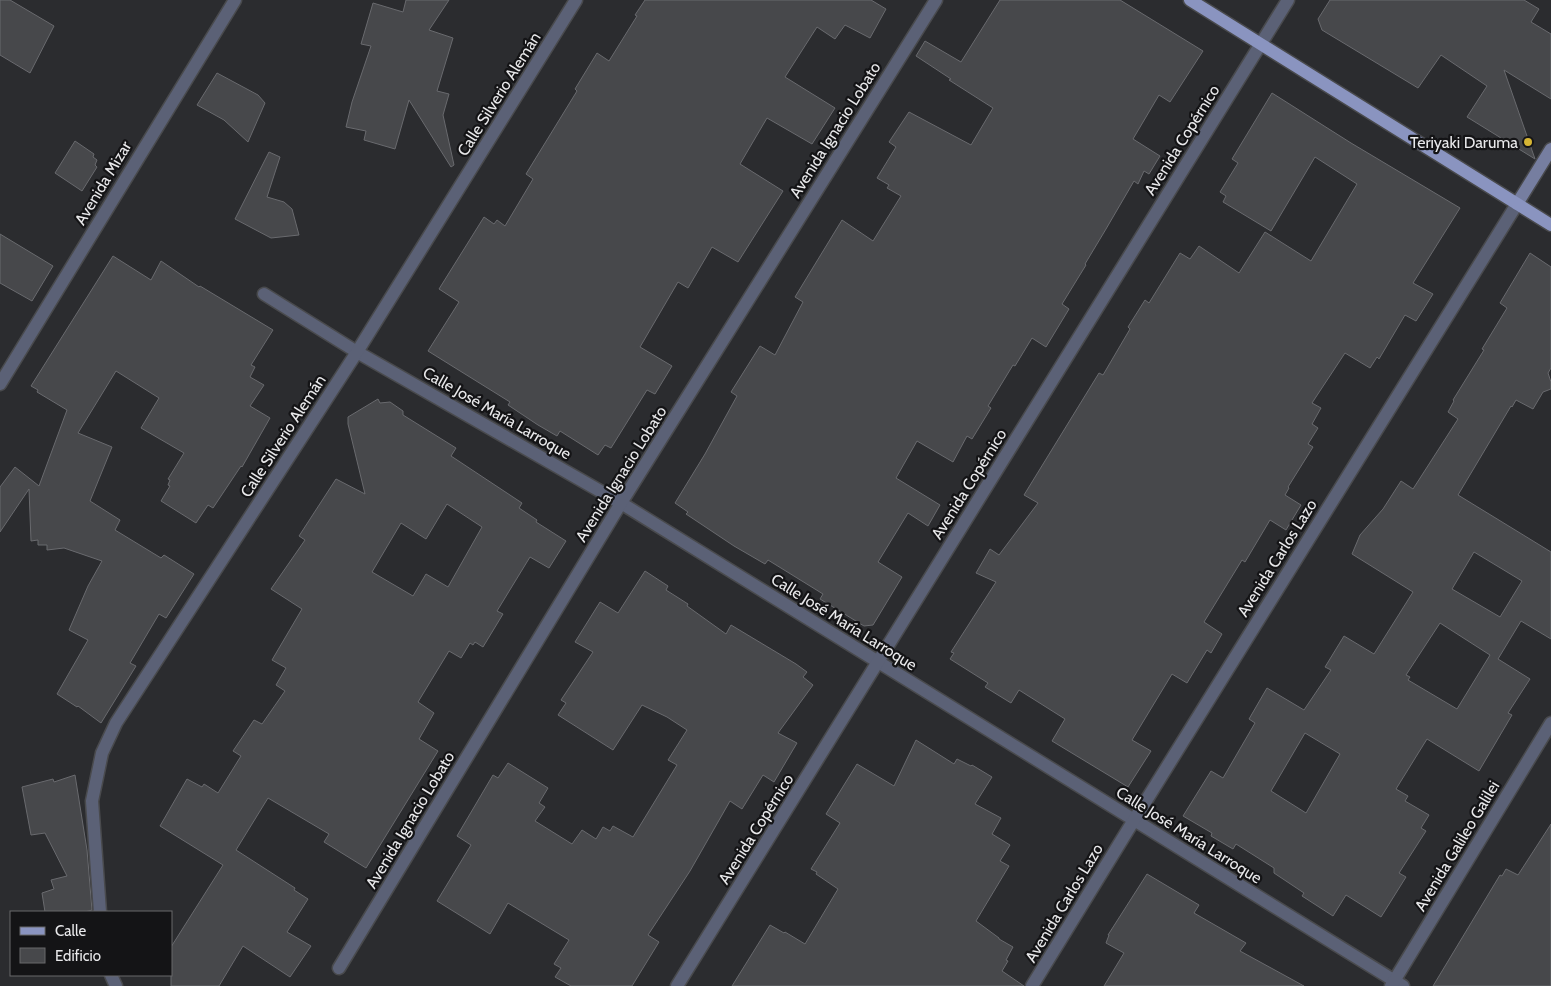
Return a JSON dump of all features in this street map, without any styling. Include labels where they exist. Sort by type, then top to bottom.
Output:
[{"type":"main road","points":[[1190,0],[1551,225]]},
{"type":"main road","name":"Avenida Carlos Lazo","points":[[1517,204],[1551,149]]},
{"type":"street","name":"Avenida Mizar","points":[[0,384],[235,0]]},
{"type":"street","name":"Calle Silverio Alemán","points":[[100,911],[92,801],[102,753],[116,723],[357,352],[576,0]]},
{"type":"street","name":"Avenida Ignacio Lobato","points":[[339,968],[621,503],[936,0]]},
{"type":"street","name":"Avenida Copérnico","points":[[677,986],[1288,0]]},
{"type":"street","name":"Avenida Carlos Lazo","points":[[1032,986],[1517,204]]},
{"type":"street","name":"Calle José María Larroque","points":[[264,294],[357,352],[621,503],[1396,984]]},
{"type":"street","name":"Avenida Galileo Galilei","points":[[1396,984],[1551,723]]},
{"type":"building","points":[[0,0],[10,0],[54,26],[30,73],[0,55]]},
{"type":"building","points":[[406,0],[449,0],[429,30],[453,38],[437,91],[449,94],[443,115],[454,165],[451,167],[409,100],[395,149],[364,140],[366,131],[346,127],[352,102],[371,46],[361,44],[373,3],[403,12]]},
{"type":"building","points":[[645,0],[871,0],[886,9],[870,38],[845,25],[835,39],[817,27],[785,77],[835,108],[812,144],[767,118],[740,164],[783,191],[738,262],[712,247],[688,288],[678,282],[640,347],[672,366],[655,394],[647,390],[611,448],[605,445],[598,455],[560,431],[557,436],[538,425],[508,405],[510,402],[428,351],[459,302],[439,289],[484,217],[494,224],[497,220],[505,226],[533,179],[526,174],[577,91],[575,89],[597,53],[609,61]]},
{"type":"building","points":[[1000,0],[1120,0],[1203,51],[1170,102],[1159,95],[1133,139],[1160,156],[1149,174],[1144,171],[1138,184],[1134,181],[1062,304],[1069,309],[1046,347],[1032,338],[988,406],[991,408],[972,439],[967,436],[953,462],[917,441],[896,478],[940,505],[928,526],[908,513],[878,562],[902,577],[873,625],[864,626],[820,599],[823,594],[768,560],[765,564],[734,546],[686,514],[688,512],[675,503],[737,396],[731,392],[760,346],[775,355],[803,302],[795,297],[842,220],[873,241],[901,196],[887,188],[889,185],[877,178],[896,147],[889,142],[909,112],[971,145],[993,108],[916,56],[925,41],[961,62]]},
{"type":"building","points":[[1330,0],[1524,0],[1539,9],[1531,22],[1551,34],[1551,99],[1504,70],[1535,159],[1467,117],[1487,86],[1441,55],[1418,88],[1322,30],[1318,19]]},
{"type":"building","points":[[217,73],[258,95],[265,103],[248,142],[224,120],[197,105]]},
{"type":"building","points":[[1272,93],[1460,208],[1413,283],[1433,294],[1416,321],[1405,315],[1379,359],[1377,357],[1370,368],[1345,353],[1312,403],[1321,408],[1312,424],[1318,428],[1308,444],[1313,447],[1285,495],[1301,505],[1286,530],[1270,520],[1245,562],[1242,560],[1204,622],[1222,634],[1211,653],[1207,650],[1187,683],[1172,674],[1132,740],[1151,751],[1128,787],[1052,741],[1065,719],[1019,690],[1011,703],[985,687],[988,683],[950,659],[954,653],[951,652],[996,582],[976,573],[990,549],[999,555],[1038,503],[1024,495],[1099,373],[1103,375],[1130,329],[1128,327],[1145,300],[1149,303],[1180,253],[1190,259],[1199,246],[1239,273],[1265,232],[1311,261],[1357,184],[1315,157],[1271,231],[1223,202],[1226,196],[1220,192],[1238,163],[1232,159]]},
{"type":"building","points":[[75,141],[94,154],[93,157],[97,160],[95,165],[97,167],[82,191],[55,173]]},
{"type":"building","points":[[269,152],[280,157],[267,197],[284,202],[292,209],[299,235],[271,238],[235,219]]},
{"type":"building","points":[[0,234],[53,266],[32,301],[0,283]]},
{"type":"building","points":[[1530,253],[1551,267],[1551,368],[1548,373],[1551,389],[1543,392],[1533,409],[1516,400],[1458,495],[1551,552],[1551,639],[1521,621],[1498,659],[1530,679],[1508,713],[1512,715],[1479,771],[1427,739],[1396,789],[1408,796],[1405,801],[1429,815],[1421,828],[1426,831],[1399,873],[1406,877],[1381,917],[1346,895],[1333,916],[1302,896],[1304,893],[1274,873],[1274,868],[1236,844],[1233,849],[1211,836],[1212,833],[1183,816],[1211,771],[1223,778],[1255,723],[1249,719],[1267,688],[1304,710],[1331,670],[1325,667],[1344,636],[1374,654],[1413,592],[1352,554],[1360,535],[1383,509],[1401,481],[1413,489],[1458,419],[1448,412],[1453,400],[1507,308],[1500,303]],"holes":[[[1474,552],[1522,581],[1500,617],[1452,589]],[[1440,623],[1490,655],[1457,709],[1408,680],[1410,677],[1406,675]],[[1305,733],[1340,754],[1306,813],[1271,791]]]},
{"type":"building","points":[[113,256],[151,280],[161,261],[199,287],[273,330],[251,365],[255,367],[250,377],[264,385],[250,406],[270,418],[242,467],[213,508],[208,505],[196,523],[161,501],[170,486],[168,485],[170,480],[168,479],[184,453],[141,428],[159,398],[116,371],[78,433],[112,447],[90,501],[120,520],[115,530],[161,558],[164,555],[194,574],[166,618],[159,614],[130,663],[136,666],[101,723],[78,706],[57,694],[88,640],[69,630],[88,586],[102,561],[64,548],[47,550],[47,545],[38,545],[38,540],[31,541],[29,489],[0,532],[0,487],[15,467],[39,486],[67,410],[37,392],[38,390],[31,386]]},
{"type":"building","points":[[378,399],[380,403],[390,402],[403,411],[403,415],[456,448],[451,456],[522,503],[519,508],[537,520],[536,522],[566,541],[549,568],[530,557],[497,611],[503,614],[483,647],[475,642],[473,645],[470,643],[461,658],[449,651],[418,702],[434,713],[419,739],[438,751],[366,868],[324,842],[329,834],[268,798],[236,850],[295,888],[294,890],[308,899],[287,932],[311,946],[290,977],[243,946],[219,986],[171,986],[172,945],[223,865],[160,826],[187,779],[202,787],[204,784],[218,793],[241,756],[233,751],[254,720],[262,724],[285,691],[276,685],[286,668],[272,660],[302,609],[271,589],[305,540],[299,536],[336,479],[365,494],[348,424],[348,417]],"holes":[[[447,504],[482,527],[448,587],[426,574],[413,596],[372,572],[401,523],[426,539]]]},
{"type":"building","points":[[645,571],[668,586],[666,590],[688,604],[687,606],[726,634],[731,625],[796,664],[807,672],[803,677],[813,685],[778,733],[797,743],[774,782],[763,775],[742,809],[730,801],[690,871],[648,935],[659,942],[632,986],[571,986],[555,977],[561,968],[554,964],[569,940],[508,903],[490,934],[437,901],[471,845],[457,836],[493,775],[498,778],[508,763],[548,788],[539,803],[545,807],[535,821],[572,844],[582,830],[596,839],[603,827],[610,831],[613,826],[633,837],[677,765],[668,760],[687,730],[667,717],[642,705],[613,750],[558,715],[566,703],[561,700],[593,652],[575,642],[600,602],[618,613]]},
{"type":"building","points":[[916,740],[954,764],[957,759],[972,765],[992,777],[975,804],[1001,818],[992,834],[1010,845],[1000,861],[1009,866],[976,921],[999,939],[1013,947],[1002,971],[1024,986],[732,986],[770,925],[805,944],[838,889],[811,869],[840,823],[826,814],[857,764],[894,786]]},
{"type":"building","points":[[75,775],[87,850],[92,910],[88,911],[45,911],[42,893],[54,889],[51,880],[67,876],[45,833],[31,835],[22,787],[53,779],[54,782]]},
{"type":"building","points":[[1551,824],[1551,986],[1433,986],[1500,875],[1502,876],[1506,869],[1518,875]]},
{"type":"building","points":[[1147,874],[1199,905],[1194,913],[1246,943],[1240,951],[1304,986],[1104,986],[1124,953],[1106,943],[1108,935]]},
{"type":"place","name":"Teriyaki Daruma","points":[[1528,142]]}]
